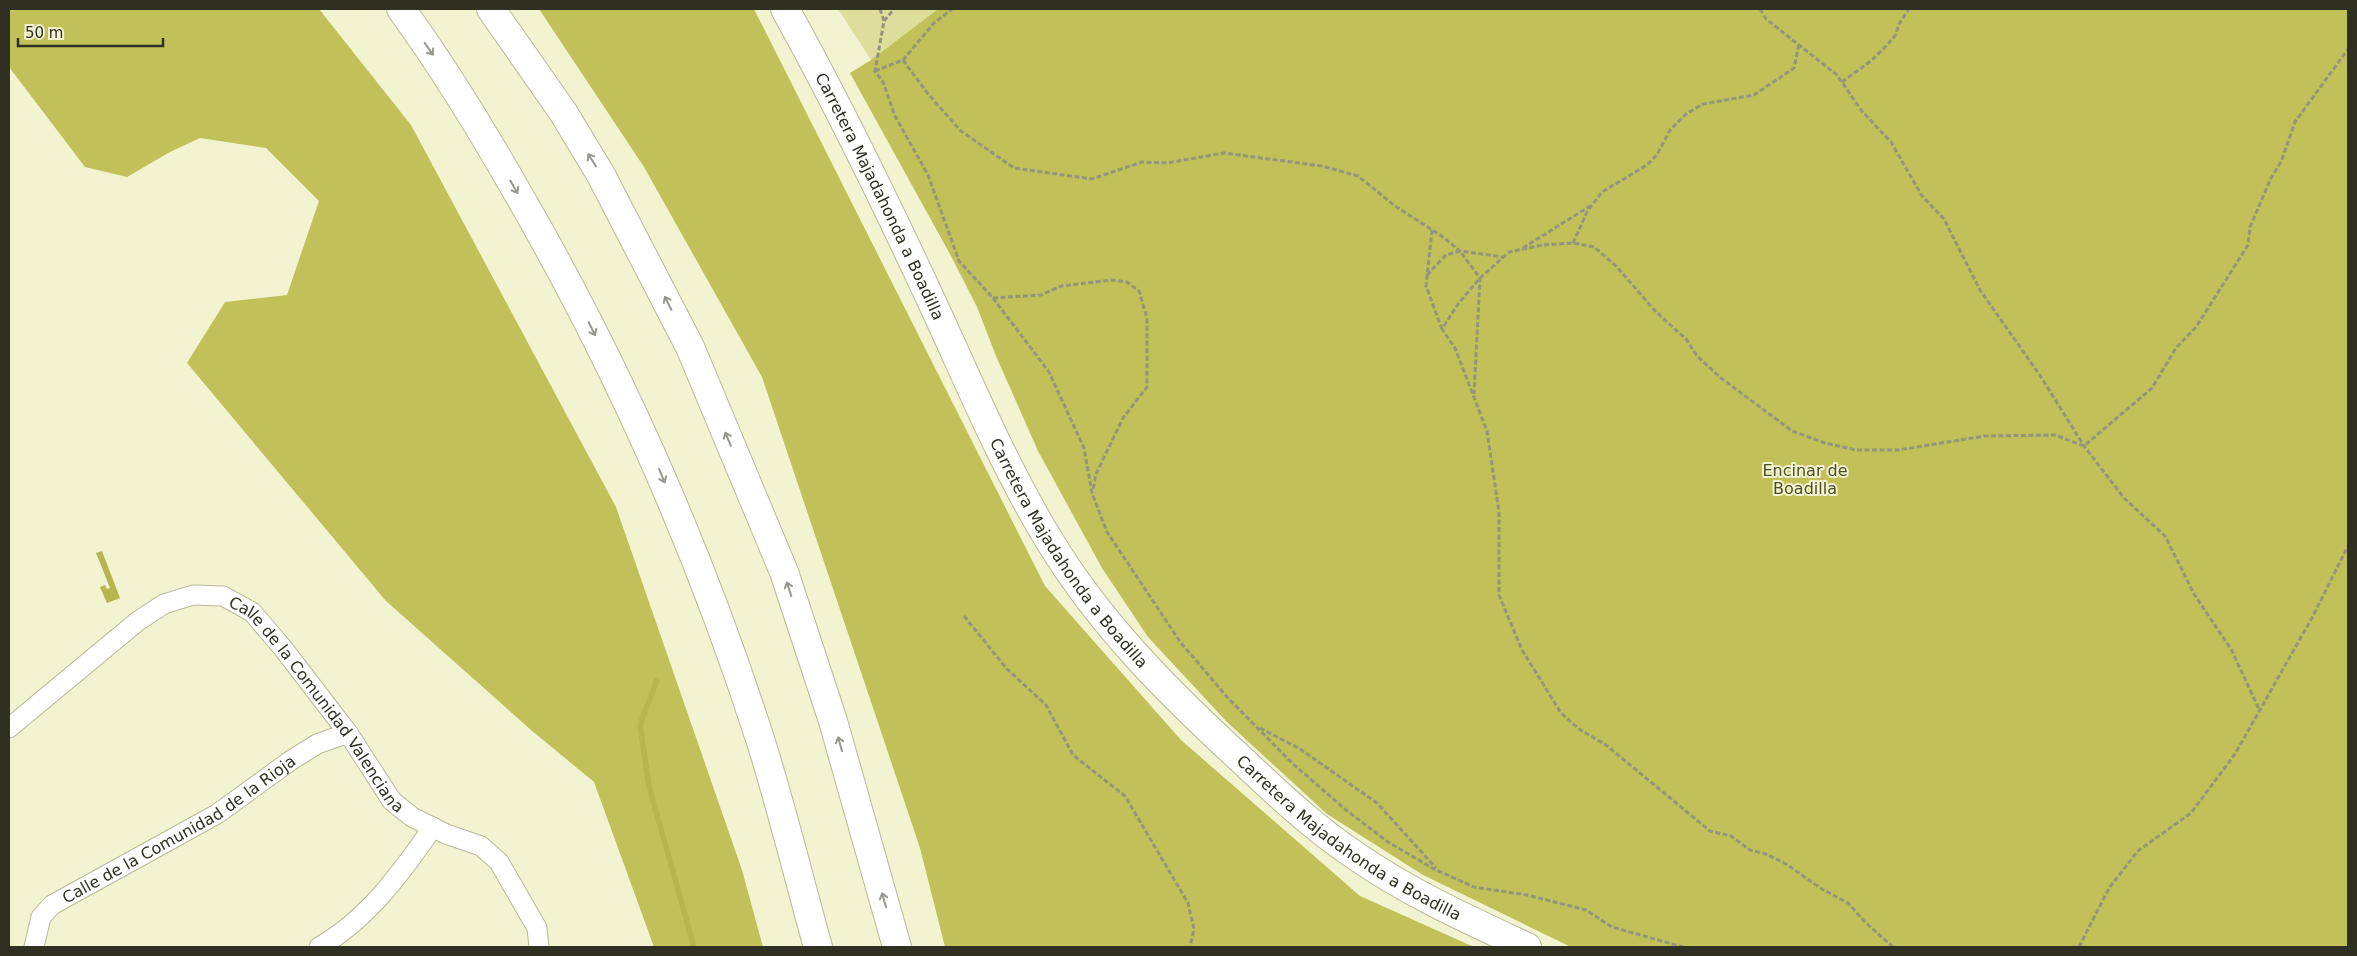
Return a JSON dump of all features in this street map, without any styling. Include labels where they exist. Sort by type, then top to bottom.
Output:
[{"type":"main road","points":[[401,9],[466,103],[567,278],[652,453],[709,592],[761,743],[818,947]]},
{"type":"main road","points":[[491,9],[563,112],[601,175],[690,347],[784,572],[833,721],[897,947]]},
{"type":"main road","points":[[512,9],[563,112]]},
{"type":"main road","name":"Carretera Majadahonda a Boadilla","points":[[785,9],[830,90],[882,193],[995,437],[1047,538],[1080,589],[1130,651],[1194,716],[1274,790],[1351,853],[1439,906],[1527,947]]},
{"type":"street","name":"Calle de la Comunidad Valenciana","points":[[9,728],[138,621],[164,604],[193,595],[223,596],[252,612],[282,647],[348,733],[392,801],[412,817],[481,846],[500,862],[537,928],[539,947]]},
{"type":"street","name":"Calle de la Comunidad de la Rioja","points":[[34,947],[41,917],[52,905],[217,814],[290,760],[317,744],[348,733]]},
{"type":"street","points":[[319,947],[352,925],[374,902],[410,860],[433,827]]},
{"type":"path","points":[[880,9],[884,21],[875,71],[883,82],[895,116],[928,175],[960,261],[993,298],[1049,372],[1084,448],[1092,493],[1107,532],[1181,643],[1292,763],[1346,810],[1388,842],[1474,888],[1527,895],[1586,910],[1612,927],[1683,947]]},
{"type":"path","points":[[884,21],[894,9]]},
{"type":"path","points":[[875,71],[904,60],[934,23],[952,9]]},
{"type":"path","points":[[1760,9],[1766,19],[1837,75],[1861,110],[1891,142],[1922,196],[1944,219],[1980,290],[2041,377],[2084,446],[2124,498],[2165,536],[2194,594],[2231,649],[2259,709]]},
{"type":"path","points":[[1842,82],[1872,60],[1890,41],[1909,9]]},
{"type":"path","points":[[1574,243],[1587,212],[1602,192],[1647,165],[1657,155],[1670,130],[1686,114],[1703,104],[1754,95],[1794,68],[1799,44]]},
{"type":"path","points":[[2084,446],[2152,388],[2176,348],[2196,327],[2248,245],[2250,227],[2281,162],[2295,122],[2348,49]]},
{"type":"path","points":[[904,60],[928,94],[961,131],[1014,168],[1092,178],[1142,162],[1167,164],[1224,152],[1322,166],[1358,176],[1395,206],[1460,251],[1480,278],[1474,397]]},
{"type":"path","points":[[1520,250],[1592,205]]},
{"type":"path","points":[[1432,230],[1426,286],[1442,329],[1455,348],[1487,431],[1499,512],[1498,595],[1522,650],[1561,713],[1579,729],[1606,745],[1710,831],[1731,836],[1750,850],[1766,854],[1786,864],[1822,889],[1848,903],[1866,923],[1893,947]]},
{"type":"path","points":[[1442,329],[1458,304],[1480,278],[1508,252],[1574,243],[1594,247],[1616,266],[1656,312],[1686,339],[1697,356],[1721,378],[1792,432],[1825,443],[1856,450],[1898,450],[1984,436],[2037,435],[2055,435],[2084,446]]},
{"type":"path","points":[[1427,275],[1446,255],[1460,251],[1503,257]]},
{"type":"path","points":[[993,298],[1041,295],[1061,286],[1112,280],[1128,282],[1139,291],[1147,318],[1147,387],[1122,418],[1096,474],[1092,493]]},
{"type":"path","points":[[2079,947],[2109,888],[2138,851],[2191,813],[2235,754],[2313,616],[2348,546]]},
{"type":"path","points":[[964,616],[1007,669],[1046,705],[1073,755],[1125,796],[1188,903],[1194,929],[1190,947]]},
{"type":"path","points":[[1256,726],[1300,749],[1377,803],[1438,870]]},
{"type":"green space","points":[[9,9],[319,9],[411,125],[616,507],[742,870],[763,947],[654,947],[594,782],[531,730],[386,601],[187,363],[225,302],[287,295],[319,201],[266,148],[200,138],[170,152],[127,177],[85,167],[9,67]]},
{"type":"green space","points":[[539,9],[754,9],[1045,586],[1181,740],[1360,896],[1474,947],[945,947],[920,848],[762,377],[644,167]]},
{"type":"green space","points":[[838,9],[938,9],[871,60]]},
{"type":"green space","name":"Encinar de Boadilla","points":[[938,9],[2348,9],[2348,947],[1571,947],[1423,875],[1327,814],[1227,722],[1148,637],[1102,568],[1038,451],[996,356],[977,307],[850,73],[871,60]]},
{"type":"shaded area","points":[[102,551],[120,598],[107,603],[100,587],[105,585],[107,589],[110,588],[96,553]]},
{"type":"waterway","points":[[657,680],[640,725],[649,786],[694,947]]}]
